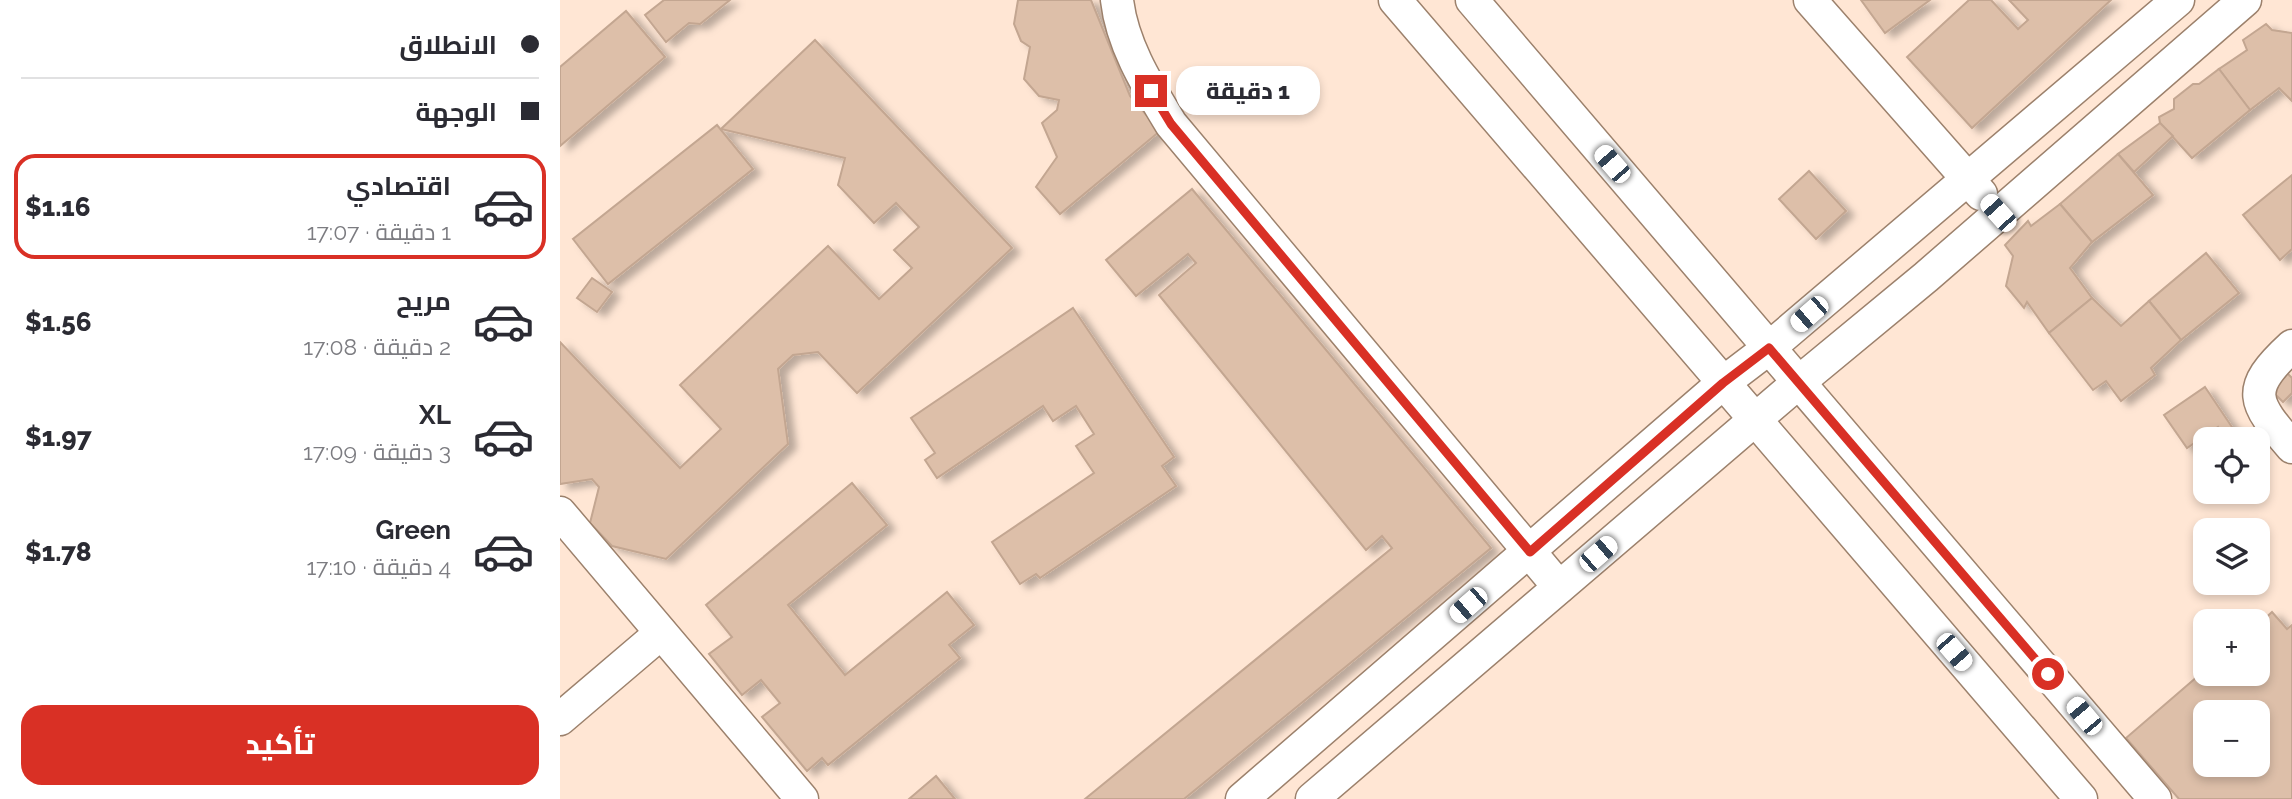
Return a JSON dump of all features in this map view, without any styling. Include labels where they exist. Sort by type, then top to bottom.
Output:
[{"type":"street","points":[[1117,0],[1119,14],[1141,74],[1171,124],[1559,587]]},
{"type":"street","points":[[1395,0],[2081,799]]},
{"type":"street","points":[[1472,0],[2155,799]]},
{"type":"street","points":[[1810,0],[1998,213]]},
{"type":"street","points":[[1241,799],[1723,383],[1769,348],[2178,0]]},
{"type":"street","points":[[1312,799],[1798,382],[1926,276],[2245,0]]},
{"type":"street","points":[[2292,346],[2264,376],[2257,394],[2264,414],[2292,447]]},
{"type":"street","points":[[560,513],[802,799]]},
{"type":"street","points":[[560,719],[661,633]]},
{"type":"building","points":[[664,0],[730,0],[700,24],[689,23],[666,42],[645,15]]},
{"type":"building","points":[[1018,0],[1091,0],[1130,96],[1160,131],[1060,214],[1036,187],[1057,157],[1042,123],[1057,110],[1059,100],[1039,96],[1024,79],[1030,47],[1021,41],[1014,24]]},
{"type":"building","points":[[1861,0],[1930,0],[1885,33]]},
{"type":"building","points":[[1969,0],[1991,0],[2018,29],[2028,20],[2009,0],[2111,0],[1972,128],[1907,57]]},
{"type":"building","points":[[626,11],[665,57],[560,146],[560,67]]},
{"type":"building","points":[[2266,24],[2272,30],[2292,33],[2292,101],[2279,88],[2250,110],[2219,69],[2247,50],[2243,40]]},
{"type":"building","points":[[815,40],[1012,248],[857,393],[818,352],[793,355],[778,369],[788,444],[666,559],[612,546],[590,523],[599,487],[592,479],[560,484],[560,342],[680,468],[721,429],[680,385],[828,246],[879,299],[912,268],[894,250],[919,227],[896,203],[874,223],[838,185],[845,158],[721,129]]},
{"type":"building","points":[[2219,69],[2250,110],[2192,158],[2160,123],[2159,117],[2174,109],[2174,99]]},
{"type":"building","points":[[2160,123],[2173,136],[2134,172],[2118,154]]},
{"type":"building","points":[[717,125],[753,169],[608,284],[573,239]]},
{"type":"building","points":[[2118,154],[2153,195],[2092,242],[2060,204]]},
{"type":"building","points":[[1809,171],[1846,211],[1816,239],[1779,199]]},
{"type":"building","points":[[2292,175],[2292,249],[2280,260],[2243,215]]},
{"type":"building","points":[[1192,189],[1491,548],[1184,799],[1085,799],[1392,548],[1382,536],[1366,550],[1159,295],[1196,263],[1188,254],[1136,296],[1106,260]]},
{"type":"building","points":[[2060,204],[2092,242],[2070,268],[2092,298],[2049,333],[2027,302],[2024,308],[2006,286],[2013,256],[2005,245],[2028,221],[2031,226]]},
{"type":"building","points":[[2206,253],[2239,293],[2181,340],[2149,301]]},
{"type":"building","points":[[592,278],[612,292],[597,312],[577,298]]},
{"type":"building","points":[[2092,298],[2121,326],[2149,301],[2181,340],[2151,368],[2155,375],[2121,401],[2106,381],[2093,390],[2049,333]]},
{"type":"building","points":[[1073,308],[1174,457],[1162,466],[1176,486],[1040,578],[1036,574],[1020,584],[992,542],[1094,473],[1076,446],[1094,434],[1076,406],[1053,421],[1043,406],[937,478],[925,460],[935,453],[911,418]]},
{"type":"building","points":[[2286,372],[2292,378],[2292,393],[2283,402],[2270,389]]},
{"type":"building","points":[[2205,387],[2232,427],[2193,427],[2193,444],[2187,448],[2164,415]]},
{"type":"building","points":[[852,483],[887,525],[788,605],[845,675],[947,592],[974,625],[949,645],[960,658],[828,765],[822,758],[807,771],[762,717],[780,703],[761,680],[742,695],[709,654],[732,637],[706,605]]},
{"type":"building","points":[[2272,612],[2287,629],[2292,625],[2292,799],[2179,799],[2126,738],[2193,680],[2193,686],[2270,686],[2270,614]]},
{"type":"building","points":[[936,776],[955,799],[909,799]]},
{"type":"route","points":[[1151,91],[1171,124],[1530,552],[1723,383],[1769,348],[2048,674]]}]
